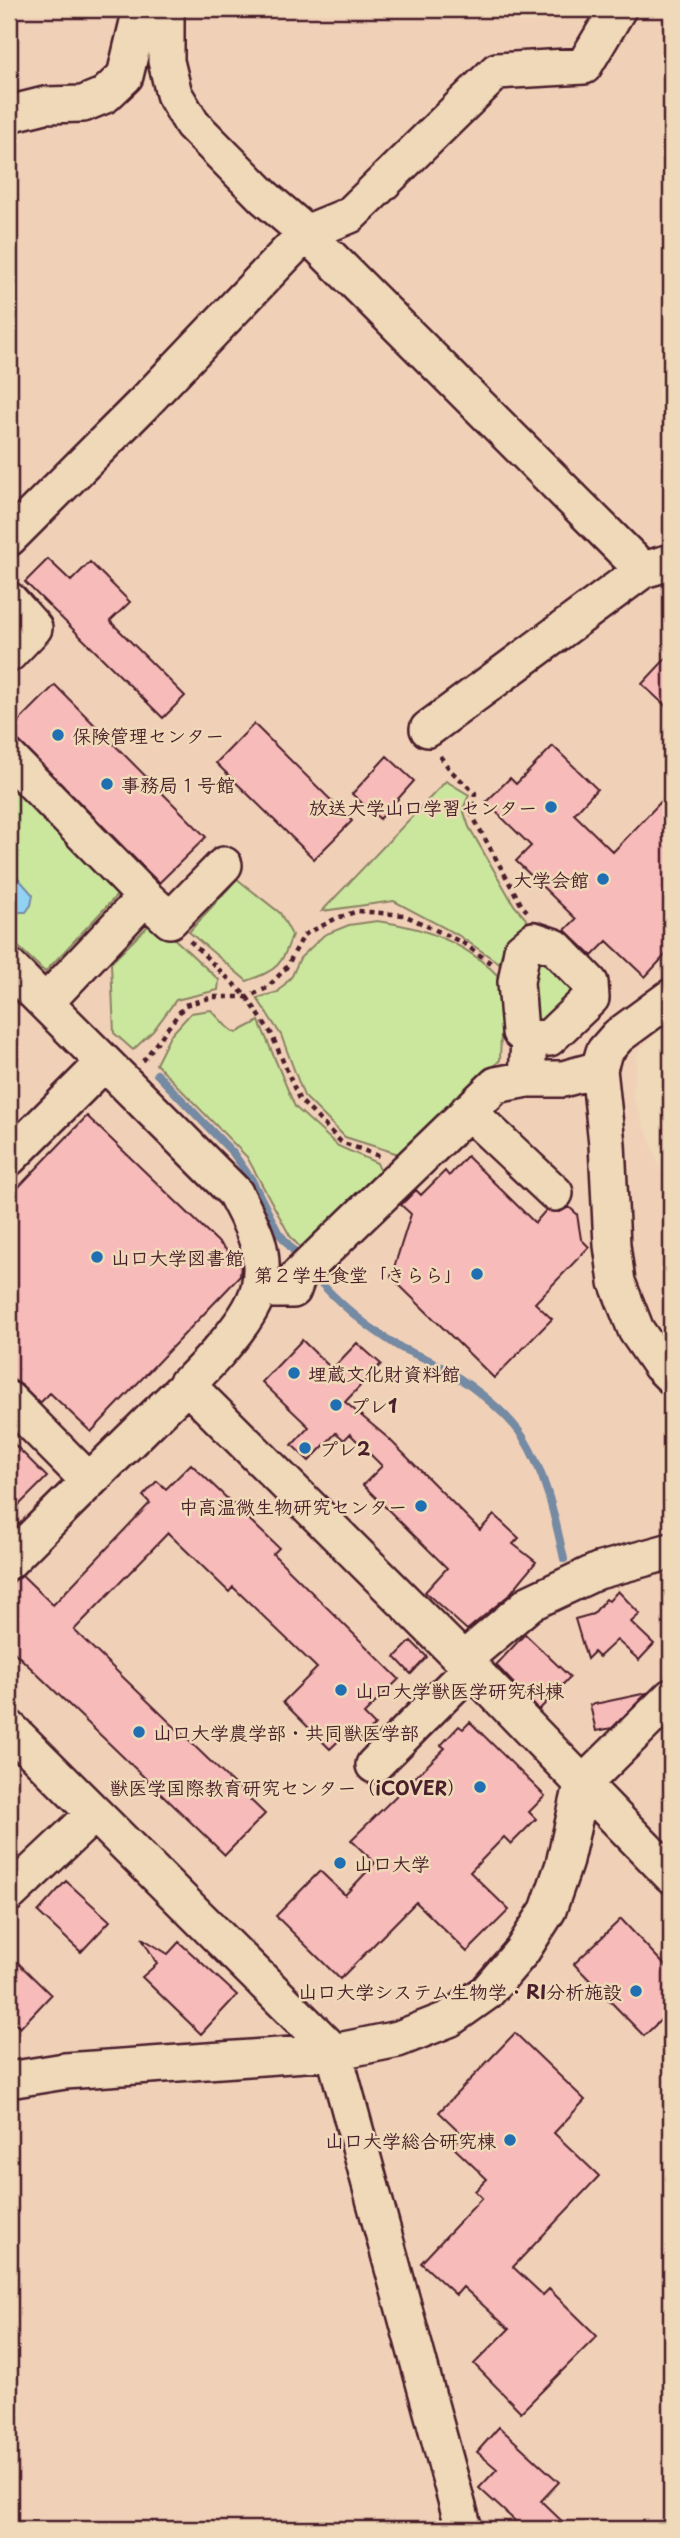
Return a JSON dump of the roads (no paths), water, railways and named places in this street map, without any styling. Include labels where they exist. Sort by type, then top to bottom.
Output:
[{"type":"street","points":[[9,114],[45,105],[83,104],[105,95],[125,75],[141,9]]},
{"type":"street","points":[[166,9],[166,61],[174,94],[192,124],[264,197],[306,233],[657,566],[428,729]]},
{"type":"street","points":[[9,538],[142,405],[306,233],[350,215],[497,71],[584,66],[618,9]]},
{"type":"street","points":[[9,600],[34,628],[9,654]]},
{"type":"street","points":[[9,758],[170,920],[224,865]]},
{"type":"street","points":[[45,1003],[145,897]]},
{"type":"street","points":[[534,940],[555,947],[590,983],[591,998],[549,1038],[529,1039],[520,1032],[516,982],[522,950],[534,940]]},
{"type":"street","points":[[9,967],[234,1193],[251,1224],[261,1251],[259,1290],[239,1328],[9,1560]]},
{"type":"street","points":[[671,997],[618,1036],[604,1052],[599,1069],[617,1282],[636,1329],[660,1365],[671,1376]]},
{"type":"street","points":[[527,1079],[529,1039]]},
{"type":"street","points":[[259,1290],[292,1290],[307,1268],[496,1085],[527,1079],[563,1079],[599,1069]]},
{"type":"street","points":[[9,1158],[114,1072]]},
{"type":"street","points":[[468,1111],[555,1193]]},
{"type":"street","points":[[186,1384],[467,1664],[671,1875]]},
{"type":"street","points":[[9,1400],[89,1481]]},
{"type":"street","points":[[374,1765],[467,1664],[530,1603],[598,1572],[671,1551]]},
{"type":"street","points":[[9,2080],[65,2071],[334,2052],[398,2039],[449,2019],[487,1992],[522,1951],[548,1910],[564,1864],[582,1785],[671,1697]]},
{"type":"street","points":[[9,1728],[93,1815],[334,2052],[464,2529]]},
{"type":"street","points":[[9,1894],[93,1815]]},
{"type":"water","points":[[9,874],[18,878],[33,895],[26,912],[9,912]]},
{"type":"waterway","points":[[157,1074],[233,1153],[252,1180],[278,1232],[302,1261]]},
{"type":"waterway","points":[[312,1273],[363,1322],[386,1339],[457,1377],[494,1405],[515,1426],[531,1451],[544,1481],[564,1559]]},
{"type":"place","name":"保険管理センター","points":[[58,735]]},
{"type":"place","name":"事務局１号館","points":[[107,784]]},
{"type":"place","name":"放送大学山口学習センター","points":[[551,807]]},
{"type":"place","name":"大学会館","points":[[603,879]]},
{"type":"place","name":"山口大学図書館","points":[[97,1257]]},
{"type":"place","name":"第２学生食堂「きらら」","points":[[477,1274]]},
{"type":"place","name":"埋蔵文化財資料館","points":[[294,1373]]},
{"type":"place","name":"プレ1","points":[[336,1405]]},
{"type":"place","name":"プレ2","points":[[305,1448]]},
{"type":"place","name":"中高温微生物研究センター","points":[[421,1506]]},
{"type":"place","name":"山口大学獣医学研究科棟","points":[[341,1690]]},
{"type":"place","name":"山口大学農学部・共同獣医学部","points":[[139,1732]]},
{"type":"place","name":"獣医学国際教育研究センター（iCOVER）","points":[[480,1787]]},
{"type":"place","name":"山口大学","points":[[340,1863]]},
{"type":"place","name":"山口大学システム生物学・RI分析施設","points":[[636,1991]]},
{"type":"place","name":"山口大学総合研究棟","points":[[510,2140]]}]
